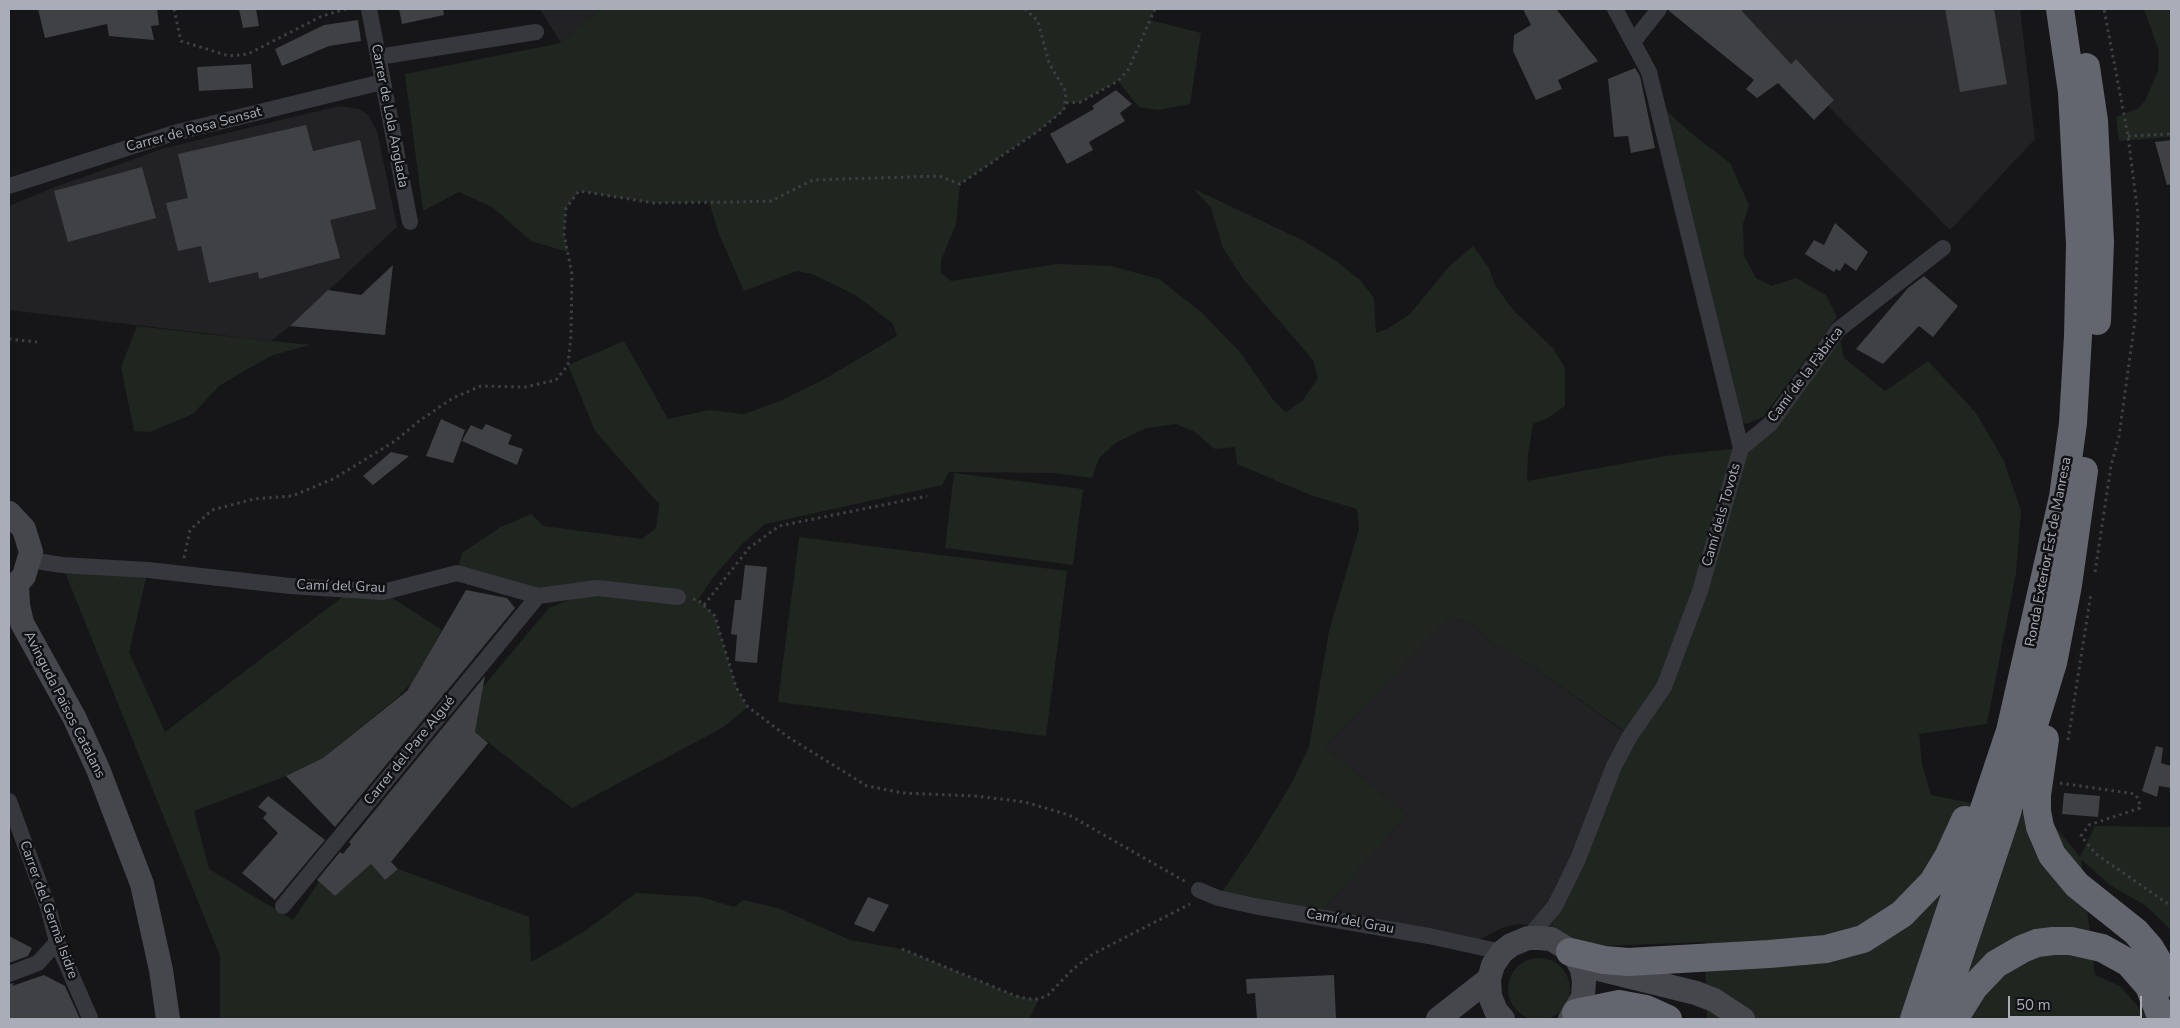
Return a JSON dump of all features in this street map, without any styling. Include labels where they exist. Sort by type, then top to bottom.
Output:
[{"type":"highway","name":"Ronda Exterior Est de Manresa","points":[[1914,1019],[2010,731],[2063,497],[2073,423],[2078,336],[2080,244],[2072,92],[2060,9]]},
{"type":"highway","name":"Ronda Exterior Est de Manresa","points":[[1938,1019],[2005,819],[2054,663],[2081,500],[2096,346],[2100,242],[2094,121],[2078,9]]},
{"type":"highway","points":[[2054,663],[2052,699],[2039,778],[2037,811],[2040,827],[2052,855],[2077,885],[2136,932],[2150,948],[2171,983]]},
{"type":"highway","points":[[1575,958],[1628,962],[1788,952],[1826,949],[1863,939],[1902,914],[1933,882],[1960,833],[1982,779],[2010,731]]},
{"type":"highway","points":[[1954,1019],[1974,987],[1996,964],[2022,949],[2037,943],[2053,941],[2071,941],[2102,948],[2129,963],[2148,986],[2162,1019]]},
{"type":"highway","points":[[1576,1010],[1619,1004],[1646,1009],[1668,1019]]},
{"type":"street","name":"Carrer de Lola Anglada","points":[[369,9],[410,222]]},
{"type":"street","name":"Camí dels Tovots","points":[[1528,938],[1555,906],[1578,858],[1614,766],[1630,736],[1664,687],[1700,591],[1741,448],[1656,95],[1649,72],[1615,9]]},
{"type":"street","points":[[1633,42],[1659,9]]},
{"type":"street","points":[[378,57],[536,32]]},
{"type":"street","name":"Carrer de Rosa Sensat","points":[[9,186],[174,133],[382,82]]},
{"type":"street","name":"Camí de la Fàbrica","points":[[1741,448],[1770,424],[1838,330],[1943,248]]},
{"type":"street","points":[[9,513],[20,522],[28,536],[30,560]]},
{"type":"street","name":"Camí del Grau","points":[[30,560],[62,565],[183,574],[290,586],[383,592],[457,573],[538,596],[597,588],[678,597]]},
{"type":"street","name":"Avinguda Països Catalans","points":[[30,560],[27,571],[13,589],[18,605],[15,617],[74,717],[98,769],[142,884],[161,970],[168,1019]]},
{"type":"street","name":"Carrer del Pare Algué","points":[[283,906],[538,596]]},
{"type":"street","name":"Carrer del Germà Isidre","points":[[9,801],[48,907],[57,942],[90,1018]]},
{"type":"street","name":"Camí del Grau","points":[[1203,892],[1254,906],[1429,936],[1502,952]]},
{"type":"street","points":[[1503,1019],[1491,1001],[1489,979],[1493,965],[1502,952],[1511,945],[1528,938],[1551,940],[1575,958],[1696,993],[1714,1000],[1735,1015]]},
{"type":"street","points":[[9,974],[38,963],[57,942]]},
{"type":"street","points":[[1575,958],[1584,981],[1576,1010]]},
{"type":"street","points":[[1438,1019],[1489,979]]},
{"type":"street","points":[[1576,1010],[1645,992],[1679,998],[1735,1015]]},
{"type":"path","points":[[174,9],[181,41],[229,56],[248,54],[322,16],[346,9]]},
{"type":"path","points":[[183,574],[190,530],[212,510],[254,499],[292,496],[336,478],[395,441],[419,421],[453,398],[481,386],[525,387],[556,380],[568,365],[571,336],[572,274],[564,234],[566,208],[579,191],[654,203],[736,202],[771,201],[813,180],[939,176],[960,184],[1037,132],[1064,110],[1066,92],[1049,63],[1038,21],[1025,9]]},
{"type":"path","points":[[1066,103],[1081,102],[1118,81],[1128,70],[1156,9]]},
{"type":"path","points":[[2093,582],[2111,466],[2119,436],[2135,320],[2138,214],[2128,136],[2104,9]]},
{"type":"path","points":[[2128,136],[2171,134]]},
{"type":"path","points":[[9,339],[36,342]]},
{"type":"path","points":[[704,605],[749,548],[780,526],[927,496]]},
{"type":"path","points":[[2067,744],[2092,592]]},
{"type":"path","points":[[678,597],[698,600],[716,616],[736,687],[748,706],[788,737],[867,786],[903,792],[975,796],[1026,802],[1063,813],[1203,892],[1193,903],[1094,954],[1073,969],[1048,995],[1039,999],[1016,996],[902,949]]},
{"type":"path","points":[[2039,778],[2048,775],[2054,782],[2135,794],[2139,800],[2140,808],[2089,825],[2081,836],[2096,854],[2171,906]]},
{"type":"shaded area","points":[[540,9],[600,9],[561,43]]},
{"type":"shaded area","points":[[600,9],[1155,9],[1150,20],[1201,33],[1190,104],[1158,110],[1139,107],[1118,81],[1081,102],[1066,103],[1064,110],[1037,132],[960,184],[956,224],[941,260],[941,273],[951,281],[1057,264],[1111,266],[1159,279],[1201,312],[1240,352],[1274,401],[1286,412],[1303,400],[1318,378],[1313,360],[1244,280],[1223,248],[1211,208],[1194,189],[1304,241],[1336,261],[1360,280],[1374,298],[1376,333],[1387,329],[1409,315],[1449,267],[1473,246],[1489,268],[1495,285],[1513,310],[1553,348],[1565,368],[1565,406],[1548,418],[1533,424],[1528,455],[1527,481],[1665,456],[1741,448],[1838,330],[1844,358],[1885,391],[1928,361],[1976,413],[2004,461],[2021,511],[2016,573],[1987,724],[1919,734],[1922,764],[1931,795],[2048,818],[2080,857],[2095,826],[2171,827],[2171,930],[2145,905],[2111,886],[2081,859],[2095,975],[2120,986],[2149,1019],[1707,1019],[1705,942],[1574,947],[1552,928],[1555,906],[1630,735],[1526,662],[1488,640],[1475,625],[1450,617],[1325,747],[1407,815],[1317,917],[1218,898],[1256,842],[1291,784],[1309,747],[1329,631],[1359,529],[1357,509],[1313,496],[1237,464],[1235,447],[1215,449],[1195,432],[1176,424],[1146,428],[1117,442],[1099,458],[1092,478],[1053,473],[949,472],[942,485],[765,524],[742,544],[711,580],[698,600],[715,616],[736,687],[748,707],[722,728],[572,808],[475,732],[483,687],[549,608],[594,590],[538,596],[457,573],[462,553],[499,528],[531,514],[543,526],[642,539],[656,528],[659,504],[595,431],[568,365],[624,341],[668,419],[709,410],[744,414],[780,401],[823,380],[897,336],[893,324],[857,296],[812,274],[797,271],[744,291],[719,234],[709,202],[654,203],[579,191],[566,208],[564,234],[568,252],[531,241],[492,207],[459,192],[423,211],[405,74],[561,43]]},
{"type":"shaded area","points":[[1740,9],[2020,9],[2035,139],[1950,230],[1828,106],[1834,100],[1796,59],[1791,64]]},
{"type":"shaded area","points":[[2144,9],[2171,9],[2171,137],[2119,141],[2116,117],[2137,109],[2145,101],[2158,71],[2159,51]]},
{"type":"shaded area","points":[[1658,103],[1692,134],[1730,163],[1749,205],[1743,224],[1744,256],[1756,278],[1772,286],[1796,278],[1826,295],[1837,317],[1763,417],[1746,424],[1735,416]]},
{"type":"shaded area","points":[[339,106],[359,109],[368,115],[377,131],[397,227],[290,326],[271,341],[9,310],[9,206],[55,187],[165,148]]},
{"type":"shaded area","points":[[137,326],[310,345],[273,355],[239,374],[219,386],[193,414],[150,432],[134,431],[121,367]]},
{"type":"shaded area","points":[[954,473],[1083,489],[1073,565],[945,548]]},
{"type":"shaded area","points":[[799,537],[1067,571],[1046,736],[778,702]]},
{"type":"shaded area","points":[[62,565],[148,570],[129,652],[165,732],[353,589],[383,592],[442,630],[412,682],[398,697],[323,758],[286,776],[194,811],[209,869],[293,920],[319,882],[335,896],[371,864],[385,880],[398,869],[529,917],[531,962],[585,931],[636,893],[701,897],[734,907],[743,900],[778,908],[850,940],[902,949],[1016,996],[1039,999],[1029,1019],[220,1019],[220,956]]},
{"type":"shaded area","points":[[1450,617],[1475,625],[1488,640],[1526,662],[1630,736],[1555,906],[1552,928],[1517,924],[1502,928],[1469,945],[1317,917],[1407,815],[1325,747]]},
{"type":"shaded area","points":[[1539,958],[1556,963],[1561,967],[1565,972],[1570,989],[1565,1006],[1561,1011],[1556,1015],[1539,1020],[1522,1015],[1517,1011],[1513,1006],[1508,989],[1513,972],[1517,967],[1522,963]]},
{"type":"building","points":[[38,9],[157,9],[159,25],[151,26],[154,40],[109,36],[107,24],[45,38]]},
{"type":"building","points":[[239,9],[256,9],[259,26],[243,28]]},
{"type":"building","points":[[399,9],[443,9],[444,15],[402,24]]},
{"type":"building","points":[[1523,9],[1556,9],[1598,61],[1558,80],[1562,89],[1536,100],[1513,51],[1514,35],[1531,25]]},
{"type":"building","points":[[1669,9],[1740,9],[1791,64],[1796,59],[1834,100],[1814,120],[1778,83],[1757,98],[1746,89],[1754,80],[1669,11]]},
{"type":"building","points":[[1945,9],[1994,9],[2007,84],[1960,92]]},
{"type":"building","points":[[358,20],[361,41],[329,46],[282,66],[275,49],[324,25]]},
{"type":"building","points":[[251,64],[253,88],[199,91],[197,67]]},
{"type":"building","points":[[1635,68],[1640,76],[1655,148],[1631,153],[1628,136],[1614,137],[1608,79]]},
{"type":"building","points":[[1116,90],[1132,104],[1120,113],[1125,121],[1089,142],[1093,150],[1067,164],[1050,134],[1094,109],[1092,106]]},
{"type":"building","points":[[306,125],[313,151],[360,140],[376,209],[330,220],[340,258],[259,279],[258,272],[209,283],[201,246],[178,251],[166,203],[188,198],[178,154]]},
{"type":"building","points":[[2171,140],[2171,184],[2167,185],[2155,142]]},
{"type":"building","points":[[142,167],[156,218],[68,242],[54,191]]},
{"type":"building","points":[[1835,223],[1868,252],[1856,271],[1845,263],[1840,271],[1836,269],[1834,272],[1805,254],[1814,240],[1824,245]]},
{"type":"building","points":[[393,265],[385,335],[290,326],[328,290],[361,295]]},
{"type":"building","points":[[1924,276],[1958,306],[1933,337],[1919,326],[1883,364],[1856,349],[1908,288]]},
{"type":"building","points":[[441,419],[465,430],[453,463],[426,456]]},
{"type":"building","points":[[486,424],[512,435],[508,444],[523,449],[517,465],[462,441],[471,425],[482,430]]},
{"type":"building","points":[[391,452],[409,456],[373,485],[363,476]]},
{"type":"building","points":[[745,565],[767,567],[757,663],[735,661],[737,635],[731,634],[735,600],[741,600]]},
{"type":"building","points":[[466,590],[507,598],[515,608],[335,827],[286,776],[323,758],[407,691]]},
{"type":"building","points":[[485,676],[475,732],[488,743],[391,862],[398,869],[385,880],[371,864],[335,896],[317,880],[340,852],[343,854],[351,844],[349,842]]},
{"type":"building","points":[[2156,746],[2163,748],[2161,763],[2171,766],[2171,788],[2159,786],[2157,797],[2142,791]]},
{"type":"building","points":[[2064,793],[2100,796],[2098,817],[2062,814]]},
{"type":"building","points":[[268,796],[325,840],[275,900],[242,873],[278,833],[263,818],[267,813],[258,807]]},
{"type":"building","points":[[868,897],[889,905],[874,932],[854,924]]},
{"type":"building","points":[[9,936],[32,948],[28,956],[9,963]]},
{"type":"building","points":[[44,975],[65,986],[80,1019],[9,1019],[9,984],[14,983],[12,986]]},
{"type":"building","points":[[1334,975],[1336,1019],[1257,1019],[1255,993],[1247,994],[1246,979]]}]
